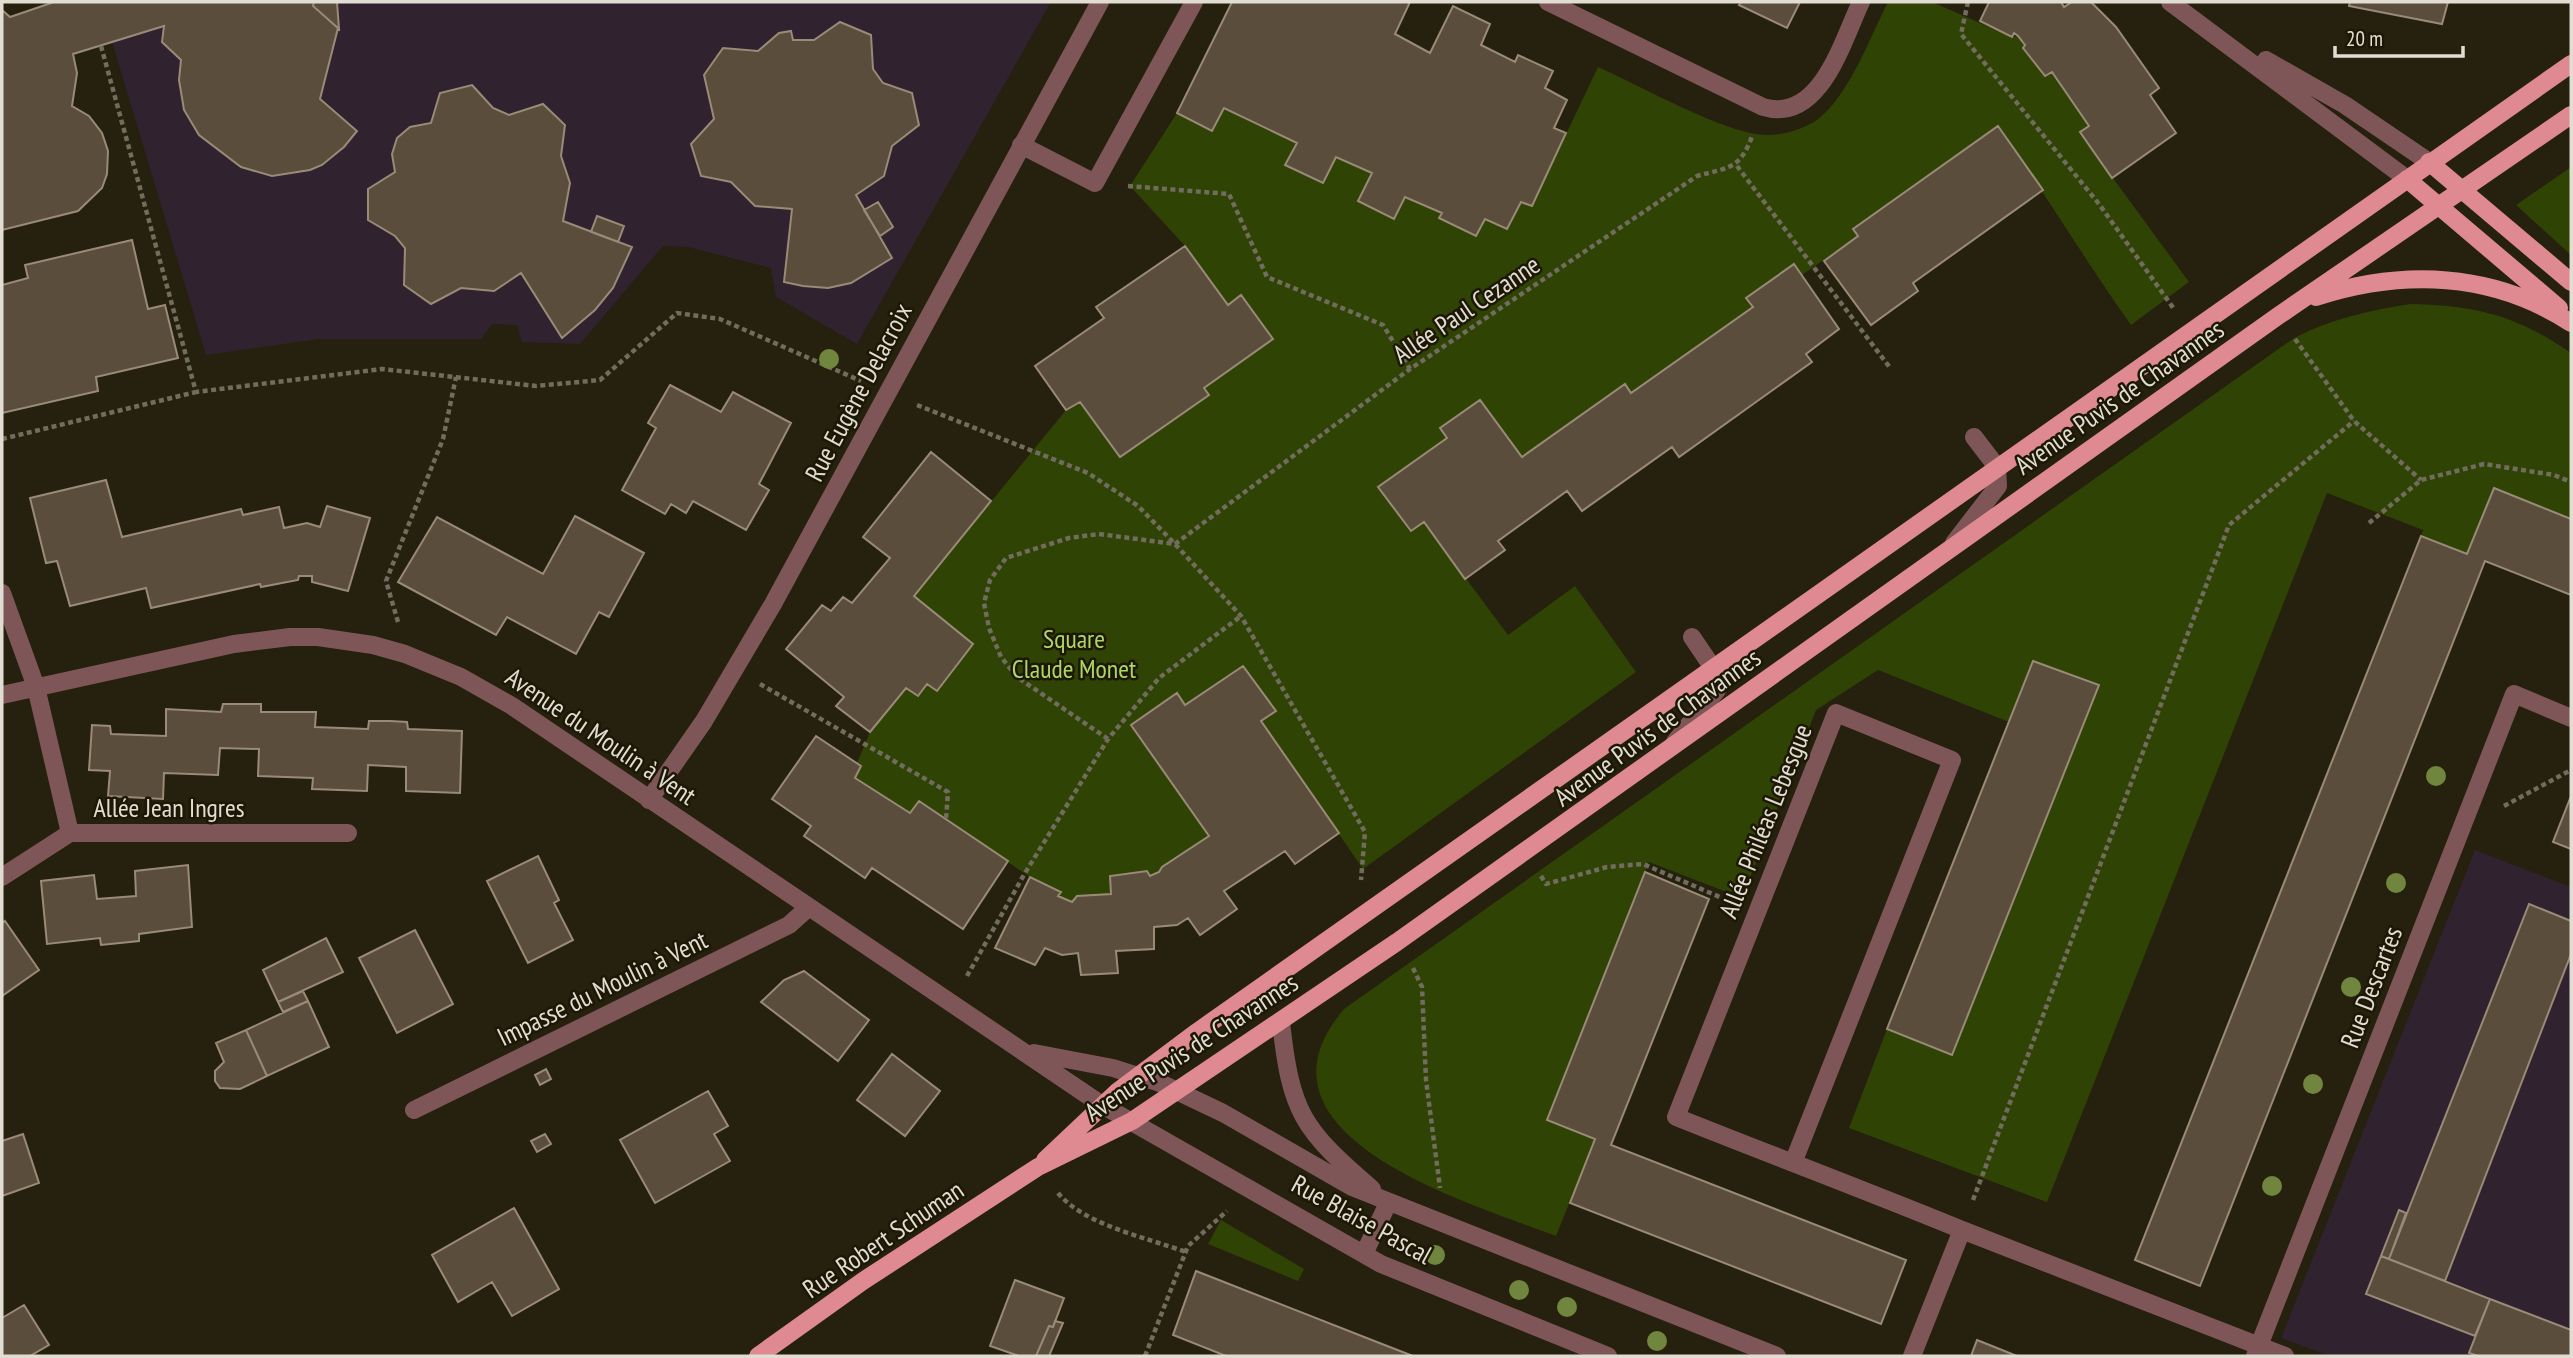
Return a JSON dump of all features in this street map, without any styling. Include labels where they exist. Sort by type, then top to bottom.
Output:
[{"type":"main road","name":"Avenue Puvis de Chavannes","points":[[1038,1167],[1137,1075],[2571,64]]},
{"type":"main road","name":"Avenue Puvis de Chavannes","points":[[1038,1167],[1093,1143],[1132,1121],[1281,1022],[1665,754],[2278,316],[2571,115]]},
{"type":"main road","points":[[2429,162],[2571,282]]},
{"type":"main road","points":[[2407,179],[2571,321]]},
{"type":"main road","points":[[2297,303],[2376,281],[2434,278],[2460,281],[2507,293],[2571,321]]},
{"type":"main road","name":"Rue Robert Schuman","points":[[758,1356],[863,1281],[1038,1167]]},
{"type":"street","name":"Rue Eugène Delacroix","points":[[649,800],[682,755],[735,670],[1100,2]]},
{"type":"street","points":[[1021,145],[1095,183],[1194,2]]},
{"type":"street","points":[[1548,2],[1763,107],[1784,110],[1797,106],[1819,88],[1861,2]]},
{"type":"street","points":[[2170,2],[2345,105],[2429,162]]},
{"type":"street","points":[[2196,19],[2407,179]]},
{"type":"street","points":[[1948,552],[1998,486],[1997,467],[1975,437]]},
{"type":"street","points":[[2,593],[36,687],[70,833]]},
{"type":"street","name":"Avenue du Moulin à Vent","points":[[2,695],[262,639],[318,637],[389,650],[433,665],[488,691],[1102,1105]]},
{"type":"street","points":[[1665,754],[1717,690],[1713,668],[1692,637]]},
{"type":"street","name":"Rue Descartes","points":[[2257,1351],[2514,694],[2571,718]]},
{"type":"street","name":"Allée Philéas Lebesgue","points":[[1793,1163],[1952,760],[1836,713],[1676,1117],[2257,1351],[2285,1356]]},
{"type":"street","name":"Allée Jean Ingres","points":[[2,877],[70,833],[348,834]]},
{"type":"street","name":"Impasse du Moulin à Vent","points":[[414,1110],[789,925],[809,907]]},
{"type":"street","name":"Rue Blaise Pascal","points":[[1281,1022],[1286,1069],[1300,1114],[1324,1147],[1388,1203]]},
{"type":"street","name":"Rue Blaise Pascal","points":[[1027,1052],[1137,1075],[1178,1091],[1223,1113],[1331,1176],[1388,1203],[1777,1356]]},
{"type":"street","name":"Rue Blaise Pascal","points":[[1102,1105],[1405,1276],[1608,1356]]},
{"type":"street","points":[[1364,1254],[1388,1203]]},
{"type":"street","points":[[1912,1356],[1962,1230]]},
{"type":"path","points":[[1968,2],[1961,34],[2099,204],[2190,331]]},
{"type":"path","points":[[101,46],[196,392]]},
{"type":"path","points":[[1763,107],[1746,155],[1737,166],[1891,369]]},
{"type":"path","name":"Allée Paul Cezanne","points":[[1175,544],[1410,369],[1697,176],[1737,166]]},
{"type":"path","points":[[1095,183],[1230,194],[1267,277],[1382,325],[1410,369]]},
{"type":"path","points":[[2,439],[196,392],[382,369],[536,386],[600,380],[677,313],[720,319],[887,392],[1088,473],[1138,506],[1241,616],[1285,698],[1365,832],[1360,891]]},
{"type":"path","points":[[2278,316],[2354,421],[2421,480]]},
{"type":"path","points":[[389,650],[400,618],[386,581],[443,439],[456,377]]},
{"type":"path","points":[[1962,1230],[2229,525],[2354,421]]},
{"type":"path","points":[[2369,523],[2421,480],[2484,464],[2554,475],[2571,482]]},
{"type":"path","points":[[1108,739],[1017,677],[1001,657],[989,628],[984,603],[990,580],[1006,558],[1069,538],[1099,534],[1175,544]]},
{"type":"path","points":[[952,1002],[1032,862],[1108,739],[1159,678],[1241,616]]},
{"type":"path","points":[[735,670],[948,792],[946,820]]},
{"type":"path","points":[[2461,829],[2571,770]]},
{"type":"path","points":[[1536,869],[1546,884],[1607,867],[1643,864],[1757,912]]},
{"type":"path","points":[[1410,959],[1422,987],[1426,1080],[1440,1192]]},
{"type":"path","points":[[1038,1167],[1069,1206],[1090,1217],[1186,1252]]},
{"type":"path","points":[[1145,1356],[1188,1246],[1251,1188]]},
{"type":"shaded area","points":[[169,2],[1051,2],[857,344],[776,297],[771,268],[688,247],[663,246],[580,344],[522,342],[517,325],[492,324],[481,339],[319,339],[206,355],[112,42],[164,26]]},
{"type":"shaded area","points":[[2475,850],[2571,887],[2571,1356],[2330,1356],[2281,1338]]},
{"type":"green space","name":"Square Claude Monet","points":[[1888,2],[1932,2],[2012,37],[2018,36],[2025,45],[2023,48],[2044,76],[2052,72],[2089,126],[2080,133],[2189,282],[2131,325],[1998,126],[1854,229],[1858,236],[1802,275],[1746,298],[1753,307],[1631,393],[1624,384],[1522,457],[1480,400],[1445,424],[1447,438],[1378,487],[1410,531],[1424,522],[1508,635],[1575,586],[1636,672],[1363,869],[1261,721],[1275,710],[1243,666],[1185,705],[1176,693],[1132,725],[1209,836],[1162,867],[1159,872],[1150,876],[1146,871],[1111,894],[1077,896],[1072,902],[1058,896],[1061,892],[1030,877],[919,802],[910,813],[855,778],[861,767],[857,763],[870,732],[906,688],[918,696],[927,684],[937,691],[973,644],[914,596],[1066,410],[1080,402],[1121,457],[1209,395],[1204,388],[1272,339],[1241,295],[1228,305],[1185,246],[1130,186],[1177,113],[1212,131],[1224,108],[1297,143],[1286,165],[1322,183],[1336,157],[1372,173],[1359,201],[1394,218],[1405,197],[1442,213],[1439,218],[1476,236],[1485,219],[1506,229],[1521,202],[1532,206],[1598,67],[1728,126],[1749,133],[1785,133],[1817,120],[1839,96],[1858,65]]},
{"type":"green space","points":[[2571,167],[2571,255],[2516,205]]},
{"type":"green space","points":[[2410,304],[2455,307],[2495,315],[2533,330],[2571,353],[2571,519],[2494,489],[2467,554],[2421,536],[2423,530],[2327,493],[2047,1202],[1849,1128],[1887,1029],[1952,1055],[2098,685],[2033,661],[2009,722],[1878,670],[1816,710],[1742,898],[1649,862],[1547,1119],[1595,1139],[1556,1236],[1424,1184],[1378,1158],[1341,1128],[1320,1094],[1319,1054],[1344,1009],[2294,338],[2351,316]]},
{"type":"green space","points":[[1221,1220],[1304,1269],[1298,1281],[1208,1244]]},
{"type":"building","points":[[54,2],[314,2],[313,6],[338,28],[320,99],[357,131],[344,147],[322,165],[310,170],[272,176],[241,167],[199,135],[184,110],[179,80],[181,60],[162,42],[164,26],[73,54],[77,73],[72,106],[89,116],[102,133],[108,151],[107,174],[102,188],[78,211],[2,230],[2,10],[10,17]]},
{"type":"building","points":[[314,2],[337,2],[339,29],[313,6]]},
{"type":"building","points":[[1232,2],[1410,2],[1395,34],[1430,53],[1453,6],[1490,24],[1481,45],[1515,62],[1518,55],[1553,71],[1545,88],[1567,100],[1554,128],[1566,133],[1532,206],[1521,202],[1507,229],[1485,219],[1476,236],[1439,218],[1442,213],[1405,197],[1394,219],[1358,201],[1372,173],[1336,157],[1323,183],[1285,165],[1297,143],[1224,108],[1212,131],[1177,113]]},
{"type":"building","points":[[1741,2],[1800,2],[1787,28],[1739,5]]},
{"type":"building","points":[[1989,2],[2061,2],[2064,7],[2072,2],[2091,2],[2116,27],[2159,88],[2150,95],[2176,133],[2112,178],[2080,132],[2089,126],[2052,72],[2045,76],[2014,33],[2012,37],[1980,21]]},
{"type":"building","points":[[2350,2],[2448,2],[2442,24],[2349,6]]},
{"type":"building","points":[[840,22],[871,35],[873,69],[883,83],[912,93],[919,125],[892,146],[884,176],[856,195],[892,258],[851,283],[828,288],[803,286],[784,282],[792,209],[755,206],[731,182],[701,176],[691,144],[714,119],[704,75],[723,48],[758,51],[779,33],[791,31],[793,40],[814,40]]},
{"type":"building","points":[[472,85],[493,108],[509,115],[543,104],[565,125],[561,156],[570,183],[563,221],[632,247],[613,288],[595,310],[562,338],[521,273],[494,291],[461,288],[431,304],[404,285],[405,248],[395,236],[368,220],[368,189],[395,172],[392,154],[397,138],[410,127],[431,123],[440,93]]},
{"type":"building","points":[[1998,126],[2043,190],[1913,283],[1918,291],[1871,325],[1824,261],[1858,236],[1853,229]]},
{"type":"building","points":[[878,202],[893,227],[880,236],[864,210]]},
{"type":"building","points":[[597,216],[624,226],[618,242],[591,232]]},
{"type":"building","points":[[132,240],[148,309],[165,305],[178,358],[96,377],[98,391],[2,413],[2,285],[28,278],[25,265]]},
{"type":"building","points":[[1185,246],[1228,305],[1241,295],[1273,339],[1204,388],[1209,395],[1120,457],[1080,402],[1066,410],[1035,366],[1104,318],[1096,307]]},
{"type":"building","points":[[1794,264],[1839,329],[1806,354],[1812,362],[1679,457],[1672,447],[1582,511],[1567,491],[1498,541],[1505,550],[1465,579],[1424,522],[1411,531],[1378,487],[1447,438],[1440,428],[1480,400],[1522,457],[1625,384],[1631,393],[1753,307],[1746,298]]},
{"type":"building","points":[[670,385],[721,412],[733,392],[791,423],[759,484],[769,490],[746,530],[693,501],[686,513],[671,504],[665,514],[622,490],[656,428],[648,423]]},
{"type":"building","points":[[931,452],[991,501],[914,596],[973,644],[937,691],[927,684],[918,696],[906,688],[870,732],[836,706],[844,697],[786,649],[822,605],[831,611],[843,597],[852,603],[890,558],[863,537]]},
{"type":"building","points":[[106,480],[122,537],[241,509],[243,515],[279,507],[284,528],[307,523],[320,527],[327,506],[370,518],[348,591],[312,582],[312,576],[299,576],[298,580],[261,587],[260,584],[151,608],[146,588],[70,606],[57,561],[46,563],[30,498]]},
{"type":"building","points":[[2494,488],[2571,519],[2571,595],[2485,561],[2200,1286],[2135,1260],[2421,536],[2467,554]]},
{"type":"building","points":[[575,516],[644,553],[609,617],[599,612],[576,654],[507,617],[496,635],[398,582],[437,517],[543,574]]},
{"type":"building","points":[[2033,661],[2099,685],[1952,1055],[1887,1029]]},
{"type":"building","points":[[1243,666],[1276,711],[1261,721],[1339,833],[1295,864],[1285,851],[1224,891],[1237,909],[1200,935],[1188,918],[1177,925],[1154,927],[1154,949],[1116,951],[1118,973],[1081,975],[1078,953],[1062,955],[1045,948],[1035,965],[995,948],[1030,877],[1061,892],[1058,896],[1072,902],[1077,896],[1111,894],[1110,876],[1147,871],[1150,876],[1209,836],[1131,725],[1177,693],[1185,705]]},
{"type":"building","points":[[223,704],[261,704],[261,712],[316,712],[315,727],[368,729],[369,721],[390,721],[407,722],[408,729],[462,731],[460,793],[406,791],[406,767],[368,765],[367,791],[312,789],[313,778],[258,776],[259,749],[220,748],[218,775],[164,773],[163,799],[108,796],[110,771],[89,770],[92,725],[110,726],[111,734],[166,736],[166,709],[221,712]]},
{"type":"building","points":[[816,736],[861,766],[855,778],[910,813],[919,801],[1008,861],[963,929],[872,868],[865,878],[804,836],[811,826],[772,799]]},
{"type":"building","points":[[2571,796],[2571,849],[2553,842]]},
{"type":"building","points":[[538,856],[559,900],[554,903],[573,940],[528,963],[487,881]]},
{"type":"building","points":[[188,865],[192,927],[139,934],[139,941],[101,945],[100,938],[47,944],[41,881],[94,875],[97,899],[136,896],[135,871]]},
{"type":"building","points":[[1645,872],[1709,899],[1611,1145],[1906,1260],[1881,1324],[1570,1203],[1595,1139],[1547,1120]]},
{"type":"building","points":[[2529,904],[2571,921],[2571,954],[2445,1281],[2389,1259]]},
{"type":"building","points":[[5,921],[39,970],[2,996],[2,923]]},
{"type":"building","points":[[415,930],[453,1004],[397,1033],[359,958]]},
{"type":"building","points":[[326,938],[343,972],[278,1002],[263,970]]},
{"type":"building","points":[[804,971],[869,1020],[838,1061],[761,1002],[784,980]]},
{"type":"building","points":[[303,991],[308,1001],[283,1012],[278,1002]]},
{"type":"building","points":[[308,1001],[329,1047],[267,1076],[246,1030]]},
{"type":"building","points":[[246,1030],[267,1076],[240,1089],[220,1088],[215,1081],[215,1071],[224,1062],[216,1043]]},
{"type":"building","points":[[892,1054],[940,1091],[905,1136],[857,1100]]},
{"type":"building","points":[[546,1069],[551,1079],[540,1085],[535,1075]]},
{"type":"building","points":[[708,1091],[728,1126],[714,1134],[730,1161],[655,1203],[620,1140]]},
{"type":"building","points":[[23,1134],[39,1183],[2,1196],[2,1141]]},
{"type":"building","points":[[545,1134],[551,1144],[537,1152],[531,1141]]},
{"type":"building","points":[[514,1208],[559,1289],[512,1316],[492,1282],[458,1302],[432,1255]]},
{"type":"building","points":[[2399,1210],[2406,1213],[2389,1259],[2381,1256]]},
{"type":"building","points":[[2381,1256],[2490,1299],[2475,1336],[2366,1294]]},
{"type":"building","points":[[1196,1271],[1413,1356],[1226,1356],[1173,1335]]},
{"type":"building","points":[[1015,1280],[1064,1298],[1053,1327],[1049,1326],[1036,1356],[1019,1356],[990,1346]]},
{"type":"building","points":[[2490,1299],[2571,1330],[2571,1356],[2478,1356],[2469,1353]]},
{"type":"building","points":[[24,1305],[49,1345],[30,1356],[2,1356],[2,1318]]},
{"type":"building","points":[[1055,1321],[1063,1323],[1049,1356],[1036,1356],[1049,1326],[1053,1327]]},
{"type":"building","points":[[1977,1340],[2017,1356],[1971,1356]]}]
